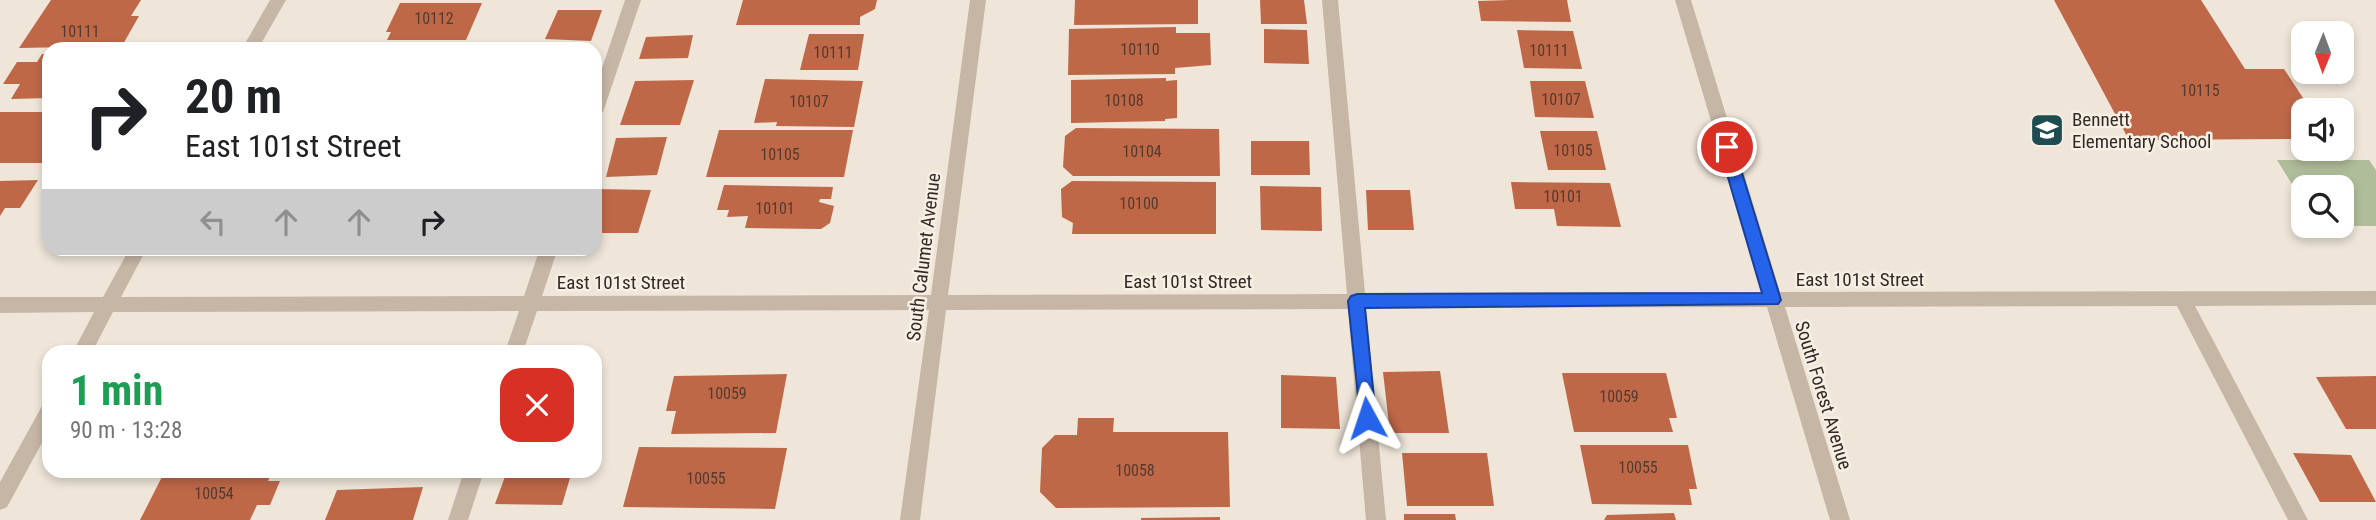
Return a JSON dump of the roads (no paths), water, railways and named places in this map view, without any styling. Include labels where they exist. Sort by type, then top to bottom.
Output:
[{"type":"street","points":[[254,42],[278,0]]},
{"type":"street","points":[[602,91],[633,0]]},
{"type":"street","name":"South Calumet Avenue","points":[[910,520],[978,0]]},
{"type":"street","points":[[1330,0],[1376,520]]},
{"type":"street","name":"South Forest Avenue","points":[[1683,0],[1840,520]]},
{"type":"street","points":[[86,345],[135,256]]},
{"type":"street","points":[[516,345],[546,256]]},
{"type":"street","name":"East 101st Street","points":[[0,305],[2376,298]]},
{"type":"street","points":[[2182,299],[2298,520]]},
{"type":"street","points":[[0,501],[42,425]]},
{"type":"street","points":[[458,520],[472,478]]},
{"type":"place","name":"Bennett Elementary School","points":[[2047,130]]}]
